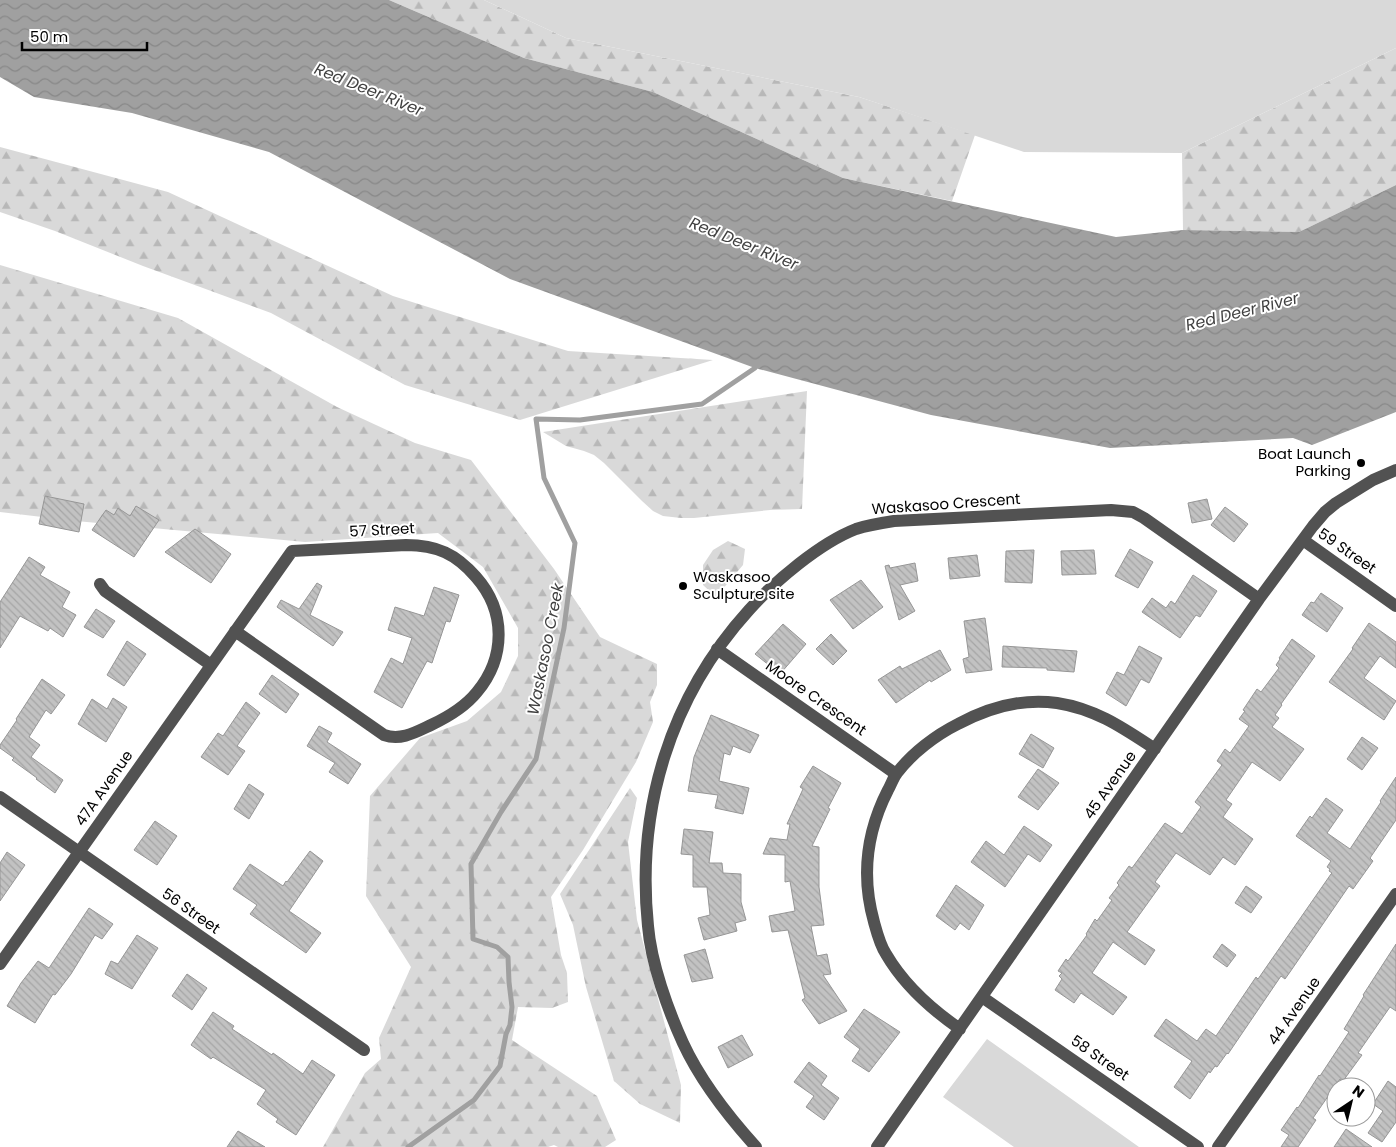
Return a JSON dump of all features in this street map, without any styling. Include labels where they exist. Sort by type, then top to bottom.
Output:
[{"type":"street","name":"45 Avenue","points":[[877,1147],[1259,599],[1319,519],[1336,503],[1373,480],[1396,470]]},
{"type":"street","name":"Waskasoo Crescent","points":[[756,1147],[739,1128],[703,1080],[684,1045],[667,1004],[657,970],[648,927],[646,868],[652,802],[666,749],[677,721],[693,688],[717,649],[757,602],[801,563],[829,544],[855,530],[875,524],[894,521],[1111,510],[1133,512],[1144,518],[1259,599]]},
{"type":"street","name":"59 Street","points":[[1303,540],[1396,606]]},
{"type":"street","name":"57 Street","points":[[415,545],[436,548],[461,562],[471,571],[481,582],[490,598],[496,612],[500,630],[494,662],[477,692],[458,710],[446,717],[426,728],[394,738],[384,734],[235,631],[292,551],[415,545]]},
{"type":"street","points":[[100,584],[105,591],[211,665]]},
{"type":"street","name":"47A Avenue","points":[[0,964],[235,631]]},
{"type":"street","name":"Moore Crescent","points":[[717,649],[896,774]]},
{"type":"street","points":[[960,1029],[916,994],[901,976],[886,954],[870,910],[866,860],[871,831],[881,804],[896,774],[909,759],[952,727],[976,714],[1024,702],[1042,701],[1082,709],[1117,723],[1155,749]]},
{"type":"street","name":"56 Street","points":[[0,798],[364,1050]]},
{"type":"street","name":"44 Avenue","points":[[1218,1147],[1396,894]]},
{"type":"street","name":"58 Street","points":[[982,996],[1198,1147]]},
{"type":"green space","points":[[389,0],[484,0],[566,38],[859,97],[975,135],[952,201],[843,178],[653,92],[524,58]]},
{"type":"green space","points":[[484,0],[1396,0],[1396,48],[1182,153],[1024,152],[859,97],[566,38]]},
{"type":"green space","points":[[1396,48],[1396,185],[1299,232],[1183,230],[1182,153]]},
{"type":"green space","points":[[0,147],[168,192],[393,296],[568,351],[713,360],[520,420],[405,385],[271,313],[0,212]]},
{"type":"green space","points":[[0,265],[178,318],[337,407],[415,443],[471,460],[554,569],[600,637],[657,664],[657,685],[650,702],[653,722],[636,762],[583,850],[551,897],[561,955],[567,973],[568,1002],[552,1008],[518,1007],[512,1040],[597,1096],[616,1140],[605,1147],[558,1147],[554,1145],[548,1147],[323,1147],[365,1073],[381,1059],[379,1038],[411,967],[366,896],[370,796],[420,738],[467,721],[501,692],[518,656],[518,628],[483,567],[438,533],[305,542],[76,521],[0,512]]},
{"type":"green space","points":[[807,391],[802,509],[770,510],[694,518],[663,516],[653,511],[594,455],[566,446],[543,432]]},
{"type":"green space","points":[[728,541],[745,549],[743,565],[716,597],[703,585],[703,565],[713,550]]},
{"type":"green space","points":[[630,788],[637,798],[628,842],[637,920],[681,1085],[680,1123],[640,1104],[614,1081],[586,987],[573,925],[560,894]]},
{"type":"green space","points":[[987,1039],[1139,1147],[1014,1147],[943,1097]]},
{"type":"water","name":"Red Deer River","points":[[0,0],[389,0],[524,58],[653,92],[843,178],[1116,237],[1183,230],[1299,232],[1396,185],[1396,412],[1312,445],[1293,438],[1110,448],[931,415],[755,368],[510,279],[269,152],[132,113],[34,97],[0,77]]},
{"type":"building","points":[[45,496],[84,504],[79,532],[39,524]]},
{"type":"building","points":[[1207,499],[1212,519],[1192,523],[1188,503]]},
{"type":"building","points":[[136,506],[159,520],[134,557],[92,530],[106,510],[114,515],[118,508],[130,516]]},
{"type":"building","points":[[1225,507],[1248,524],[1234,542],[1211,525]]},
{"type":"building","points":[[195,529],[231,554],[211,583],[165,552]]},
{"type":"building","points":[[1130,549],[1153,562],[1138,588],[1115,576]]},
{"type":"building","points":[[1034,550],[1032,583],[1005,582],[1006,551]]},
{"type":"building","points":[[1094,550],[1096,574],[1062,575],[1061,551]]},
{"type":"building","points":[[977,555],[980,576],[950,579],[948,558]]},
{"type":"building","points":[[29,557],[45,567],[40,575],[70,592],[62,607],[76,615],[63,637],[50,628],[48,631],[20,616],[0,648],[0,602]]},
{"type":"building","points":[[915,563],[918,581],[900,585],[915,611],[899,620],[885,566],[889,565],[890,568]]},
{"type":"building","points":[[1193,575],[1217,591],[1200,617],[1196,615],[1180,638],[1142,612],[1152,598],[1166,608],[1171,601],[1175,604]]},
{"type":"building","points":[[861,580],[883,607],[853,629],[830,600]]},
{"type":"building","points":[[317,583],[322,586],[310,615],[343,632],[333,646],[277,607],[281,600],[299,609]]},
{"type":"building","points":[[434,587],[459,595],[450,622],[446,621],[432,663],[427,661],[402,708],[374,692],[391,658],[403,664],[412,638],[388,630],[395,607],[424,616]]},
{"type":"building","points":[[1321,593],[1343,608],[1327,632],[1302,615],[1311,602],[1314,603]]},
{"type":"building","points":[[96,609],[115,621],[103,638],[84,627]]},
{"type":"building","points":[[985,618],[992,670],[966,673],[963,659],[969,657],[964,621]]},
{"type":"building","points":[[1369,623],[1396,642],[1396,668],[1380,656],[1364,678],[1396,701],[1384,720],[1329,682]]},
{"type":"building","points":[[783,624],[806,644],[780,674],[755,654]]},
{"type":"building","points":[[831,634],[847,651],[833,665],[816,649]]},
{"type":"building","points":[[1292,639],[1315,656],[1281,704],[1275,715],[1279,718],[1272,727],[1304,749],[1280,781],[1252,762],[1226,800],[1232,804],[1223,817],[1253,839],[1235,865],[1223,857],[1210,875],[1176,853],[1155,882],[1160,886],[1127,932],[1155,950],[1145,965],[1113,942],[1092,973],[1127,997],[1113,1015],[1081,993],[1074,1003],[1055,990],[1062,979],[1059,976],[1062,973],[1058,971],[1066,959],[1068,961],[1087,935],[1095,919],[1097,921],[1112,900],[1109,898],[1119,885],[1117,883],[1129,866],[1132,868],[1165,823],[1182,834],[1201,807],[1195,802],[1222,765],[1217,761],[1225,749],[1230,753],[1249,726],[1239,719],[1245,711],[1243,710],[1257,689],[1261,692],[1279,668],[1276,665],[1279,658]]},
{"type":"building","points":[[127,641],[146,654],[124,686],[107,675]]},
{"type":"building","points":[[1003,646],[1077,651],[1074,672],[1047,670],[1047,668],[1002,667]]},
{"type":"building","points":[[1139,646],[1162,658],[1149,683],[1141,679],[1126,706],[1106,693],[1117,672],[1124,675]]},
{"type":"building","points":[[940,650],[951,670],[931,682],[930,680],[896,703],[878,680],[900,666],[902,669]]},
{"type":"building","points":[[272,675],[299,694],[286,713],[259,694]]},
{"type":"building","points":[[42,679],[65,695],[51,714],[46,710],[29,737],[40,745],[31,757],[63,780],[55,793],[12,760],[14,758],[0,748],[0,745]]},
{"type":"building","points":[[113,698],[127,707],[106,742],[78,724],[92,699],[107,709]]},
{"type":"building","points":[[246,702],[260,713],[237,746],[245,751],[228,775],[201,757],[218,733],[223,736]]},
{"type":"building","points":[[711,715],[759,735],[750,753],[733,746],[730,755],[724,753],[719,781],[749,788],[743,814],[715,808],[718,795],[688,791],[694,757]]},
{"type":"building","points":[[319,726],[332,733],[327,742],[361,764],[348,784],[329,772],[335,763],[307,746]]},
{"type":"building","points":[[1031,734],[1054,748],[1043,768],[1019,754]]},
{"type":"building","points":[[1362,737],[1378,748],[1362,770],[1347,759]]},
{"type":"building","points":[[813,766],[841,783],[812,846],[819,847],[819,887],[824,925],[811,926],[817,956],[827,954],[831,974],[823,975],[847,1011],[819,1024],[802,1000],[805,998],[788,930],[772,932],[769,916],[795,911],[790,881],[785,882],[785,855],[763,854],[770,838],[787,840],[790,824],[787,824],[803,789],[800,787]]},
{"type":"building","points":[[1038,769],[1059,783],[1038,810],[1018,797]]},
{"type":"building","points":[[1396,777],[1396,820],[1370,858],[1373,861],[1353,889],[1349,886],[1285,979],[1281,976],[1228,1054],[1217,1067],[1215,1066],[1210,1073],[1209,1071],[1190,1099],[1174,1087],[1192,1061],[1154,1036],[1166,1019],[1197,1041],[1206,1029],[1216,1036],[1256,977],[1258,979],[1332,873],[1327,867],[1331,861],[1296,836],[1326,798],[1343,810],[1327,833],[1350,849]]},
{"type":"building","points":[[249,784],[264,794],[249,819],[234,809]]},
{"type":"building","points":[[155,821],[177,836],[157,865],[134,850]]},
{"type":"building","points":[[1024,826],[1052,845],[1040,862],[1028,854],[1005,887],[971,862],[986,841],[1004,855]]},
{"type":"building","points":[[684,829],[713,832],[709,863],[722,863],[723,873],[741,874],[741,902],[746,920],[735,923],[737,931],[704,940],[698,918],[710,915],[707,887],[693,887],[693,855],[681,854]]},
{"type":"building","points":[[310,851],[323,861],[289,911],[321,933],[306,953],[250,914],[257,905],[233,889],[250,864],[283,886]]},
{"type":"building","points":[[7,852],[25,865],[0,901],[0,863]]},
{"type":"building","points":[[956,885],[984,905],[969,930],[960,923],[955,930],[936,916]]},
{"type":"building","points":[[1246,886],[1262,897],[1251,913],[1235,903]]},
{"type":"building","points":[[89,908],[113,924],[102,939],[95,935],[71,974],[55,995],[53,994],[35,1023],[7,1006],[21,983],[38,961],[49,968]]},
{"type":"building","points":[[137,935],[158,948],[132,989],[105,974],[111,961],[118,964]]},
{"type":"building","points":[[1222,944],[1236,955],[1227,967],[1213,957]]},
{"type":"building","points":[[1396,944],[1396,1011],[1390,1007],[1358,1053],[1362,1055],[1346,1077],[1326,1077],[1326,1099],[1313,1118],[1316,1120],[1298,1147],[1281,1147],[1289,1135],[1281,1130],[1349,1032],[1344,1029],[1363,995]]},
{"type":"building","points":[[705,949],[713,978],[692,982],[684,955]]},
{"type":"building","points":[[187,974],[207,988],[192,1010],[172,996]]},
{"type":"building","points":[[864,1009],[900,1032],[869,1072],[852,1061],[860,1049],[844,1037]]},
{"type":"building","points":[[213,1012],[234,1026],[232,1029],[272,1055],[273,1053],[303,1074],[312,1060],[335,1075],[296,1135],[276,1122],[278,1119],[257,1104],[266,1090],[213,1057],[211,1059],[191,1045]]},
{"type":"building","points":[[742,1035],[753,1055],[728,1068],[718,1047]]},
{"type":"building","points":[[809,1062],[827,1076],[821,1085],[839,1098],[824,1120],[806,1107],[814,1096],[794,1082]]},
{"type":"building","points":[[1388,1081],[1396,1087],[1396,1122],[1382,1142],[1368,1133],[1372,1127],[1376,1127],[1376,1121],[1383,1111],[1376,1106],[1376,1099]]},
{"type":"building","points":[[1346,1129],[1372,1147],[1334,1147]]},
{"type":"building","points":[[238,1131],[265,1147],[227,1147]]},
{"type":"waterway","name":"Waskasoo Creek","points":[[408,1147],[474,1100],[500,1066],[506,1034],[510,1025],[512,1007],[508,957],[497,947],[473,939],[471,864],[501,812],[536,759],[564,628],[575,543],[544,478],[536,419],[580,420],[702,404],[755,368],[758,362]]},
{"type":"place","name":"Boat Launch Parking","points":[[1361,463]]},
{"type":"place","name":"Waskasoo Sculpture site","points":[[683,586]]}]
